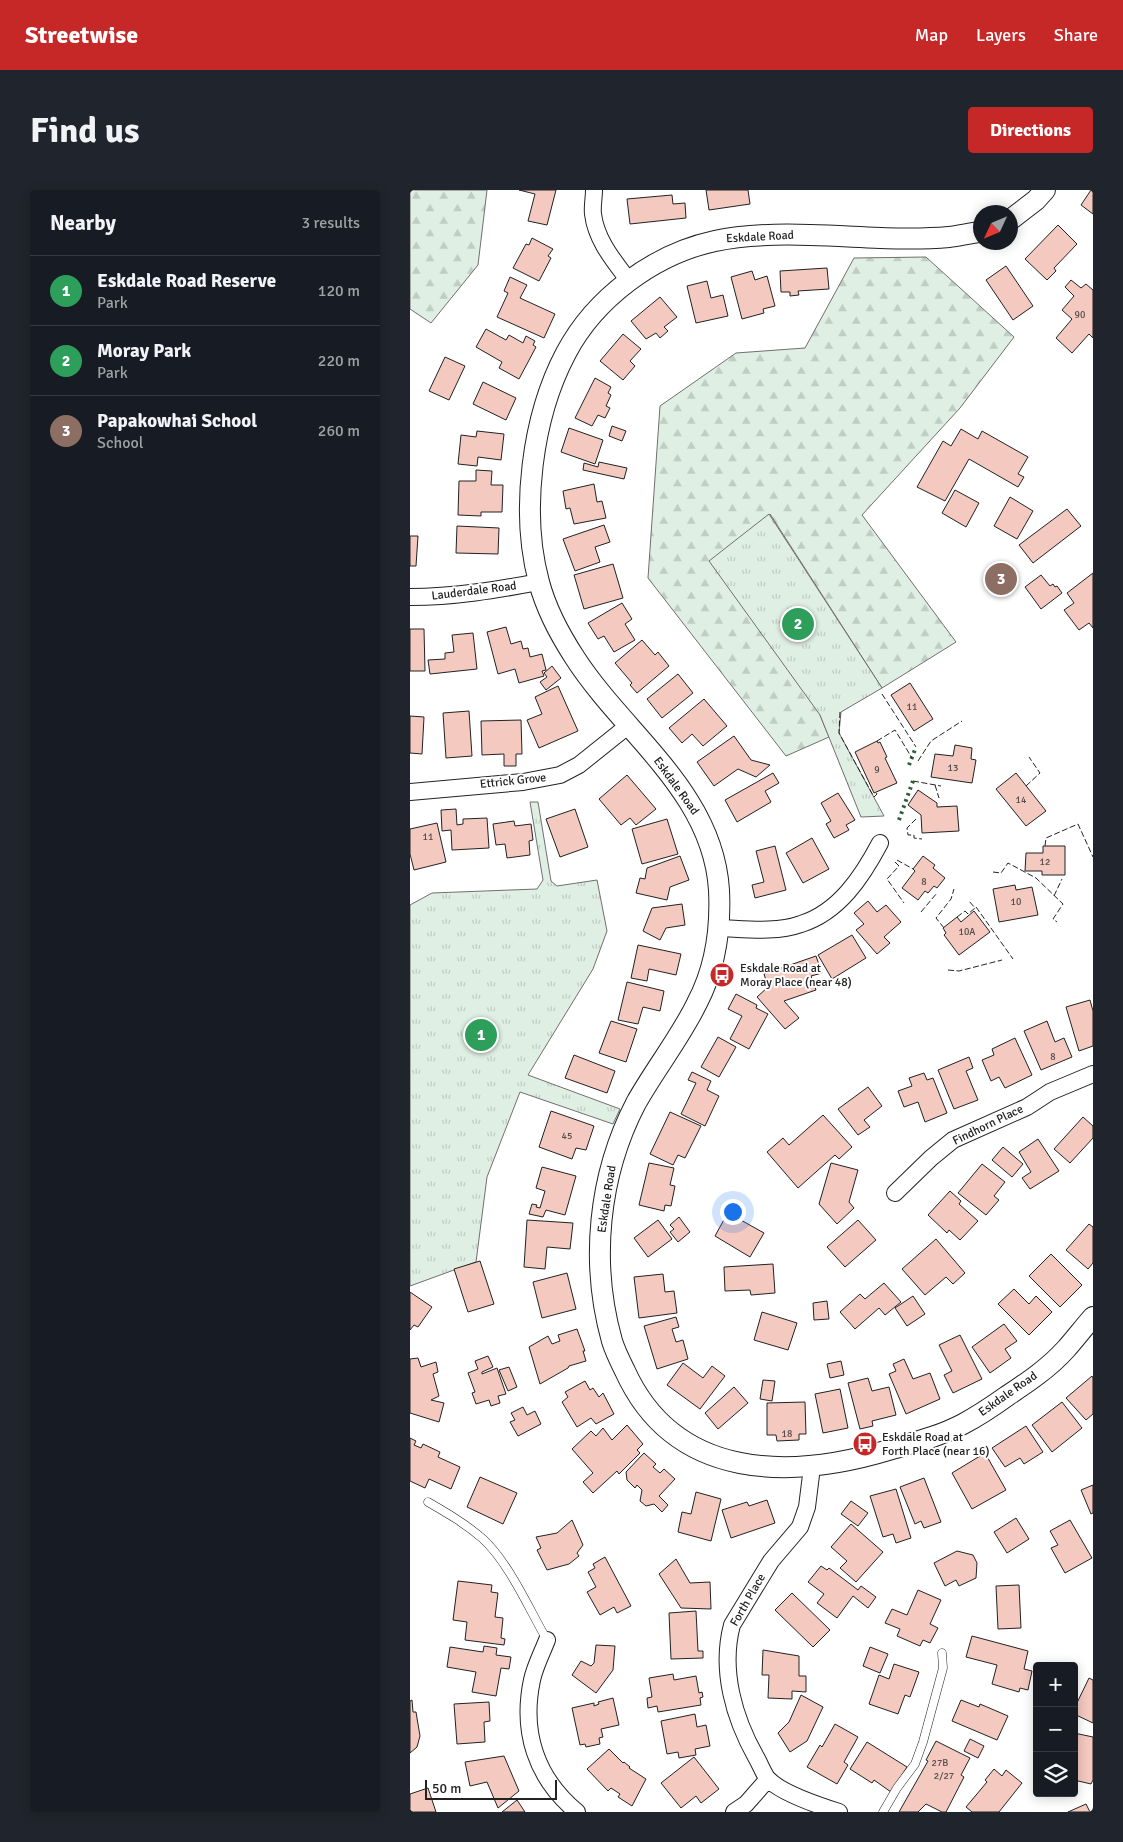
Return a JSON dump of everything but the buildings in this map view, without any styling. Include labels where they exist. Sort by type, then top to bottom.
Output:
[{"type":"street","points":[[594,190],[592,214],[600,237],[611,258],[629,280]]},
{"type":"street","points":[[1018,214],[1036,200],[1045,190]]},
{"type":"street","name":"Eskdale Road","points":[[973,233],[949,237],[910,238],[776,234],[711,241],[683,250],[661,260],[629,280],[594,313],[567,352],[548,396],[532,467],[530,507],[532,540],[539,582],[558,631],[576,660],[682,792],[702,824],[716,864],[719,886],[720,928],[709,977],[696,1006],[639,1098],[616,1150],[607,1181],[599,1248],[603,1297],[613,1345],[635,1394],[654,1417],[679,1440],[705,1454],[765,1466],[812,1467],[882,1453],[940,1435],[966,1423],[1048,1366],[1066,1349],[1093,1316]]},
{"type":"street","name":"Lauderdale Road","points":[[410,597],[497,590],[539,582]]},
{"type":"street","name":"Ettrick Grove","points":[[410,792],[523,782],[560,775],[579,765],[629,726]]},
{"type":"street","points":[[720,928],[760,930],[785,928],[801,924],[819,916],[839,902],[855,883],[880,843]]},
{"type":"street","name":"Findhorn Place","points":[[894,1193],[930,1158],[953,1140],[1026,1107],[1050,1092],[1093,1074]]},
{"type":"street","name":"Forth Place","points":[[812,1467],[807,1507],[800,1527],[771,1561],[732,1625],[729,1636],[728,1674],[731,1693],[744,1732],[768,1778],[789,1792],[818,1805],[840,1812]]},
{"type":"street","points":[[547,1640],[532,1679],[529,1718],[530,1735],[541,1770],[561,1799],[577,1812]]},
{"type":"street","points":[[734,1812],[746,1804],[768,1778]]},
{"type":"lane","points":[[428,1502],[472,1530],[492,1549],[506,1569],[547,1640]]},
{"type":"lane","points":[[883,1812],[897,1788],[915,1764],[924,1742],[943,1668],[942,1653]]},
{"type":"green space","points":[[410,190],[487,190],[478,265],[431,323],[410,309]]},
{"type":"green space","points":[[926,257],[1014,337],[960,408],[862,515],[956,642],[882,688],[770,514],[820,715],[829,737],[786,756],[648,578],[660,406],[736,353],[805,348],[854,258]]},
{"type":"green space","points":[[769,514],[882,688],[841,712],[839,733],[884,816],[861,817],[820,715],[709,561]]},
{"type":"green space","points":[[530,802],[538,802],[551,881],[557,886],[597,880],[607,931],[593,969],[528,1075],[620,1109],[613,1124],[520,1092],[487,1177],[476,1262],[410,1286],[410,905],[432,893],[537,889],[543,880]]},
{"type":"hedge","points":[[909,765],[916,747]]},
{"type":"hedge","points":[[899,820],[913,781]]},
{"type":"fence","points":[[882,694],[916,747]]},
{"type":"fence","points":[[840,712],[839,733],[874,797],[877,794],[876,792]]},
{"type":"fence","points":[[918,761],[931,741],[962,721]]},
{"type":"fence","points":[[877,741],[895,730],[912,758]]},
{"type":"fence","points":[[1026,786],[1040,773],[1029,757]]},
{"type":"fence","points":[[913,781],[941,786]]},
{"type":"fence","points":[[935,785],[939,798]]},
{"type":"fence","points":[[916,819],[907,828],[908,835],[914,835],[914,838],[922,839]]},
{"type":"fence","points":[[1045,846],[1046,838],[1078,824],[1093,857]]},
{"type":"fence","points":[[897,860],[913,869]]},
{"type":"fence","points":[[895,862],[899,866],[887,879],[904,903]]},
{"type":"fence","points":[[993,872],[1001,873],[1008,863],[1036,878],[1063,904],[1053,919],[1057,922]]},
{"type":"fence","points":[[1054,896],[1062,879]]},
{"type":"fence","points":[[944,928],[936,918],[951,899],[954,889]]},
{"type":"fence","points":[[921,912],[937,893]]},
{"type":"fence","points":[[957,917],[965,911],[968,914],[975,908],[969,901]]},
{"type":"fence","points":[[976,907],[1013,959]]},
{"type":"fence","points":[[948,970],[959,971],[1002,960]]},
{"type":"place","name":"Papakowhai School","points":[[1001,579]]},
{"type":"place","name":"Moray Park","points":[[798,624]]},
{"type":"place","name":"Eskdale Road at Moray Place (near 48)","points":[[722,975]]},
{"type":"place","name":"Eskdale Road Reserve","points":[[481,1035]]},
{"type":"place","name":"Eskdale Road at Forth Place (near 16)","points":[[865,1444]]}]
